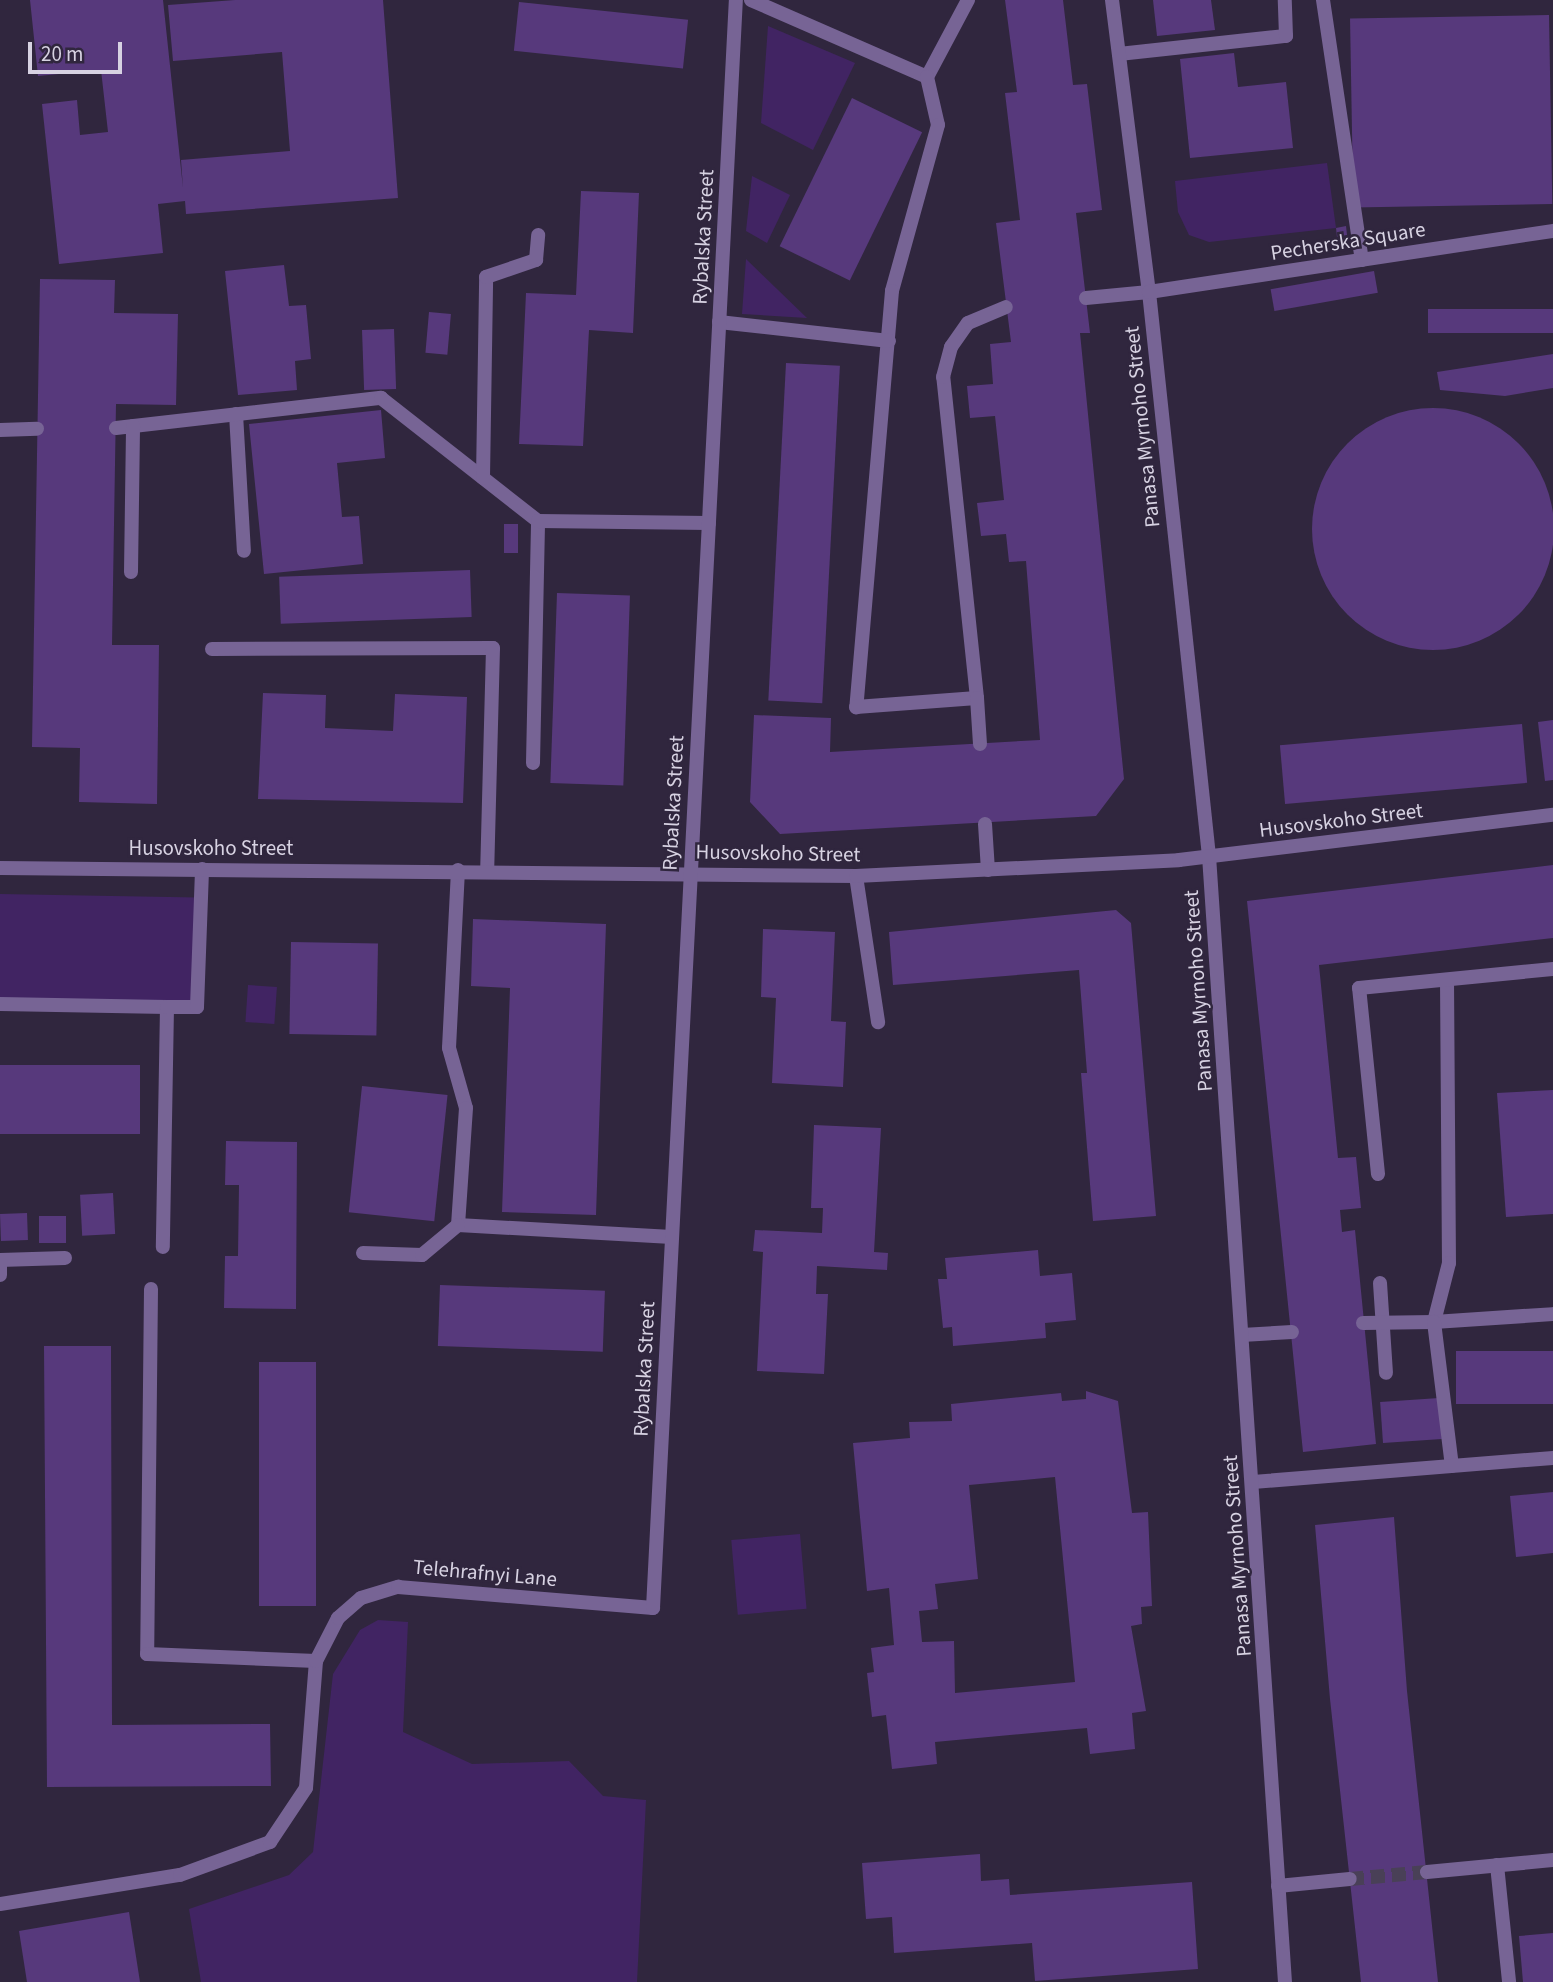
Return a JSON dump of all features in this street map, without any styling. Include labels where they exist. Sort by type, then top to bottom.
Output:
[{"type":"street","name":"Rybalska Street","points":[[653,1608],[736,0]]},
{"type":"street","points":[[751,0],[927,77]]},
{"type":"street","points":[[968,0],[927,77],[938,125],[892,291],[856,707],[977,698]]},
{"type":"street","name":"Panasa Myrnoho Street","points":[[1112,0],[1149,292],[1209,856],[1254,1482],[1286,1982]]},
{"type":"street","points":[[1119,54],[1286,36],[1284,0]]},
{"type":"street","points":[[1323,0],[1362,260]]},
{"type":"street","name":"Pecherska Square","points":[[1086,298],[1149,292],[1553,231]]},
{"type":"street","points":[[483,478],[486,277],[536,260],[538,235]]},
{"type":"street","points":[[980,744],[943,377],[951,347],[968,323],[1006,307]]},
{"type":"street","points":[[719,322],[888,341]]},
{"type":"street","points":[[116,428],[381,398],[538,521],[709,523]]},
{"type":"street","points":[[236,414],[244,551]]},
{"type":"street","points":[[131,572],[133,426]]},
{"type":"street","points":[[0,430],[37,429]]},
{"type":"street","points":[[534,764],[538,521]]},
{"type":"street","points":[[212,649],[493,648],[487,871]]},
{"type":"street","name":"Husovskoho Street","points":[[0,868],[690,872],[856,876],[1209,856],[1553,815]]},
{"type":"street","points":[[985,824],[988,870]]},
{"type":"street","points":[[0,1004],[197,1007],[202,869]]},
{"type":"street","points":[[458,870],[449,1048],[466,1108],[458,1225]]},
{"type":"street","points":[[856,876],[878,1022]]},
{"type":"street","points":[[1378,1174],[1359,988],[1553,969]]},
{"type":"street","points":[[1447,980],[1449,1263],[1434,1322],[1452,1466]]},
{"type":"street","points":[[163,1247],[167,1007]]},
{"type":"street","points":[[363,1253],[422,1255],[458,1225],[672,1237]]},
{"type":"street","points":[[0,1275],[0,1260],[65,1258]]},
{"type":"street","points":[[1380,1283],[1386,1373]]},
{"type":"street","points":[[151,1289],[147,1654],[316,1661]]},
{"type":"street","points":[[1363,1323],[1434,1322],[1553,1314]]},
{"type":"street","points":[[1242,1335],[1292,1332]]},
{"type":"street","points":[[1254,1482],[1553,1458]]},
{"type":"street","name":"Telehrafnyi Lane","points":[[0,1904],[180,1875],[270,1842],[306,1788],[316,1661],[338,1618],[361,1598],[398,1587],[653,1608]]},
{"type":"street","points":[[1427,1872],[1553,1860]]},
{"type":"street","points":[[1497,1865],[1509,1982]]},
{"type":"street","points":[[1278,1886],[1350,1879]]},
{"type":"shaded area","points":[[768,26],[855,63],[813,150],[761,123]]},
{"type":"shaded area","points":[[1327,163],[1336,228],[1209,242],[1189,235],[1178,212],[1175,181]]},
{"type":"shaded area","points":[[752,176],[790,195],[767,243],[746,231]]},
{"type":"shaded area","points":[[746,259],[807,318],[742,314]]},
{"type":"shaded area","points":[[0,894],[197,897],[195,1005],[0,1002]]},
{"type":"shaded area","points":[[248,985],[277,987],[274,1024],[245,1022]]},
{"type":"shaded area","points":[[800,1534],[807,1609],[738,1615],[731,1540]]},
{"type":"shaded area","points":[[378,1620],[408,1622],[403,1732],[472,1764],[569,1761],[603,1796],[646,1800],[637,1982],[201,1982],[189,1909],[289,1875],[313,1852],[333,1674],[360,1630]]},
{"type":"building","points":[[30,0],[163,0],[183,188],[181,160],[290,151],[282,52],[173,61],[168,5],[235,0],[383,0],[398,198],[186,214],[185,201],[158,204],[163,253],[59,264],[42,104],[77,100],[80,135],[108,132],[101,70],[38,76]]},
{"type":"building","points":[[1005,0],[1063,0],[1073,85],[1087,84],[1102,210],[1076,213],[1090,333],[1080,333],[1124,779],[1096,816],[780,834],[750,802],[754,715],[831,718],[830,752],[1040,740],[1026,561],[1009,562],[1006,534],[981,536],[977,503],[1004,500],[995,416],[970,418],[967,386],[993,384],[990,344],[1011,342],[996,223],[1020,220],[1005,93],[1017,92]]},
{"type":"building","points":[[1153,0],[1211,0],[1215,30],[1157,36]]},
{"type":"building","points":[[519,2],[688,20],[683,69],[514,51]]},
{"type":"building","points":[[1549,15],[1552,204],[1353,207],[1350,18]]},
{"type":"building","points":[[1234,53],[1238,87],[1286,82],[1293,148],[1190,158],[1180,59]]},
{"type":"building","points":[[852,98],[922,132],[850,280],[780,246]]},
{"type":"building","points":[[581,191],[639,193],[633,333],[589,330],[583,446],[519,444],[526,293],[576,295]]},
{"type":"building","points":[[1346,226],[1347,235],[1337,237],[1336,228]]},
{"type":"building","points":[[284,265],[289,306],[306,305],[311,359],[295,361],[297,390],[238,395],[225,271]]},
{"type":"building","points":[[1374,271],[1378,293],[1274,311],[1271,289]]},
{"type":"building","points":[[40,279],[115,280],[114,313],[178,314],[176,405],[116,404],[112,645],[159,645],[157,804],[79,802],[80,748],[32,747]]},
{"type":"building","points":[[1428,309],[1553,309],[1553,333],[1428,333]]},
{"type":"building","points":[[429,312],[451,314],[447,355],[425,353]]},
{"type":"building","points":[[394,329],[396,389],[364,390],[362,330]]},
{"type":"building","points":[[1553,354],[1553,388],[1505,396],[1440,390],[1437,372]]},
{"type":"building","points":[[786,363],[840,366],[822,703],[768,701]]},
{"type":"building","points":[[1433,408],[1457,410],[1490,422],[1526,452],[1540,472],[1549,494],[1554,529],[1552,553],[1540,586],[1510,622],[1490,636],[1468,645],[1433,650],[1409,648],[1376,636],[1340,606],[1326,586],[1317,564],[1312,529],[1314,505],[1326,472],[1356,436],[1376,422],[1398,413]]},
{"type":"building","points":[[381,410],[385,458],[337,463],[342,517],[359,516],[363,564],[264,574],[249,424]]},
{"type":"building","points":[[504,524],[518,524],[518,553],[504,553]]},
{"type":"building","points":[[470,570],[472,617],[281,624],[279,577]]},
{"type":"building","points":[[557,593],[630,596],[623,785],[550,783]]},
{"type":"building","points":[[263,693],[326,695],[325,728],[393,731],[395,694],[467,697],[463,803],[258,799]]},
{"type":"building","points":[[1553,720],[1553,780],[1545,781],[1538,722]]},
{"type":"building","points":[[1522,724],[1527,783],[1285,804],[1280,745]]},
{"type":"building","points":[[1553,865],[1553,938],[1319,965],[1338,1158],[1356,1157],[1361,1208],[1340,1210],[1342,1232],[1355,1230],[1376,1444],[1303,1452],[1247,901]]},
{"type":"building","points":[[1116,910],[1131,923],[1156,1216],[1093,1221],[1081,1073],[1087,1073],[1079,970],[893,985],[889,932]]},
{"type":"building","points":[[473,919],[606,924],[596,1215],[502,1212],[510,988],[471,986]]},
{"type":"building","points":[[763,929],[835,932],[831,1021],[846,1022],[843,1087],[772,1083],[776,998],[761,997]]},
{"type":"building","points":[[291,942],[378,944],[376,1036],[289,1034]]},
{"type":"building","points":[[0,1065],[140,1065],[140,1134],[0,1134]]},
{"type":"building","points":[[362,1086],[448,1095],[434,1221],[349,1212]]},
{"type":"building","points":[[1553,1090],[1553,1214],[1506,1217],[1497,1093]]},
{"type":"building","points":[[814,1125],[881,1128],[874,1252],[888,1253],[887,1270],[817,1266],[816,1294],[828,1294],[824,1374],[757,1371],[763,1252],[753,1251],[755,1230],[822,1233],[823,1208],[811,1208]]},
{"type":"building","points":[[226,1141],[297,1142],[296,1309],[224,1308],[225,1256],[238,1256],[239,1185],[225,1185]]},
{"type":"building","points":[[113,1193],[115,1234],[82,1236],[80,1195]]},
{"type":"building","points":[[27,1213],[28,1240],[1,1241],[0,1214]]},
{"type":"building","points":[[39,1216],[66,1216],[66,1243],[39,1243]]},
{"type":"building","points":[[1038,1250],[1040,1276],[1072,1273],[1076,1320],[1045,1323],[1046,1338],[953,1346],[952,1327],[943,1328],[938,1279],[947,1279],[945,1258]]},
{"type":"building","points":[[440,1285],[605,1291],[603,1352],[438,1346]]},
{"type":"building","points":[[44,1346],[111,1346],[112,1725],[270,1724],[271,1786],[47,1787]]},
{"type":"building","points":[[1456,1351],[1553,1351],[1553,1404],[1456,1404]]},
{"type":"building","points":[[259,1362],[316,1362],[316,1606],[259,1606]]},
{"type":"building","points":[[1086,1391],[1118,1401],[1132,1513],[1148,1512],[1152,1606],[1141,1607],[1142,1624],[1131,1626],[1146,1711],[1132,1713],[1135,1749],[1090,1754],[1087,1728],[935,1742],[937,1764],[892,1769],[886,1715],[872,1717],[867,1673],[874,1672],[871,1648],[894,1645],[889,1588],[867,1591],[853,1443],[910,1438],[909,1422],[952,1421],[951,1404],[1061,1393],[1062,1401],[1086,1399]],"holes":[[[1055,1477],[1075,1682],[955,1693],[954,1641],[922,1642],[919,1611],[938,1609],[935,1584],[978,1579],[969,1485]]]},
{"type":"building","points":[[1439,1398],[1442,1439],[1383,1443],[1380,1402]]},
{"type":"building","points":[[1553,1492],[1553,1553],[1516,1557],[1510,1496]]},
{"type":"building","points":[[1394,1517],[1407,1691],[1438,1982],[1361,1982],[1330,1699],[1315,1525]]},
{"type":"building","points":[[980,1854],[981,1881],[1009,1879],[1010,1895],[1192,1882],[1198,1969],[1035,1981],[1032,1943],[894,1953],[892,1917],[866,1919],[862,1863]]},
{"type":"building","points":[[129,1912],[140,1982],[27,1982],[19,1931]]},
{"type":"building","points":[[1553,1933],[1553,1982],[1523,1982],[1519,1936]]},
{"type":"tunnel","points":[[1350,1879],[1427,1872]]}]
